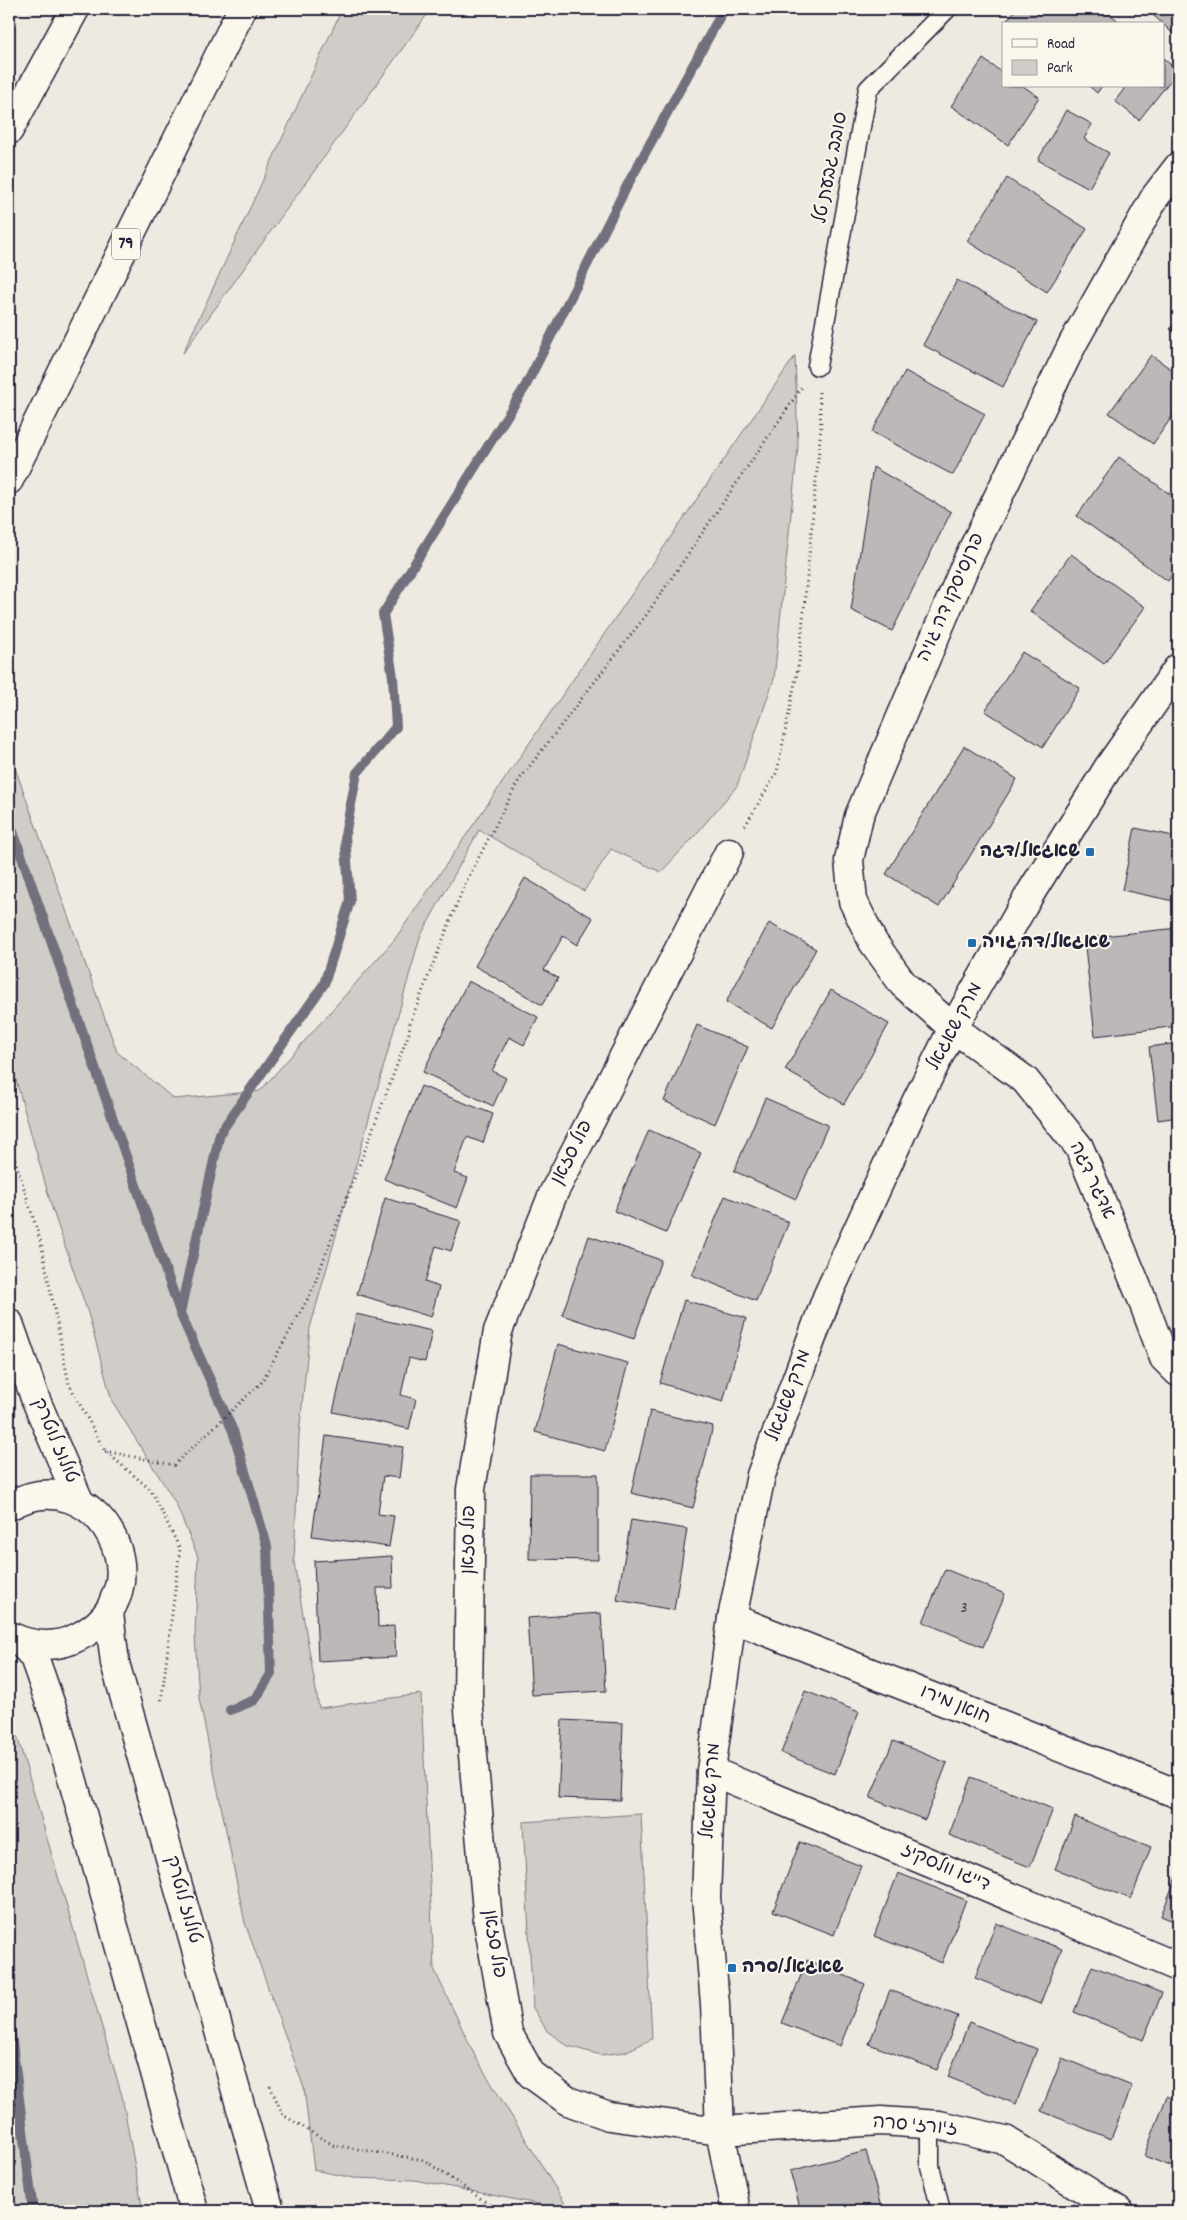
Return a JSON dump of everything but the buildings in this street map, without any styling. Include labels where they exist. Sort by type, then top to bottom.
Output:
[{"type":"main road","points":[[9,130],[75,9]]},
{"type":"main road","name":"79","points":[[9,480],[242,9]]},
{"type":"main road","name":"פרנסיסקו דה גויה","points":[[953,1028],[903,984],[873,942],[852,901],[849,860],[859,816],[968,559],[1061,369],[1155,196],[1178,168]]},
{"type":"main road","name":"מרק שאגאל","points":[[736,2211],[720,2131],[715,2004],[706,1896],[711,1771],[732,1618],[761,1475],[827,1296],[916,1102],[953,1028],[1030,894],[1093,794],[1178,668]]},
{"type":"main road","name":"פול סזאן","points":[[720,2131],[609,2116],[568,2101],[531,2074],[508,2033],[488,1922],[468,1699],[471,1488],[498,1331],[553,1194],[729,852]]},
{"type":"main road","name":"אדגר דגה","points":[[953,1028],[1025,1080],[1079,1147],[1142,1298],[1164,1358],[1178,1372]]},
{"type":"main road","name":"טולוז לוטרק","points":[[9,1323],[35,1398],[80,1503]]},
{"type":"main road","points":[[9,1506],[18,1500],[39,1495],[60,1496],[80,1503],[100,1518],[114,1538],[122,1562],[119,1588],[110,1611],[92,1630],[70,1642],[45,1646],[14,1638]]},
{"type":"main road","name":"טולוז לוטרק","points":[[119,1588],[109,1614],[115,1663],[270,2211]]},
{"type":"main road","name":"חואן מירו","points":[[732,1618],[1178,1794]]},
{"type":"main road","points":[[14,1638],[34,1657],[54,1714],[194,2211]]},
{"type":"main road","name":"דייגו וולסקיז","points":[[711,1771],[1178,1967]]},
{"type":"main road","name":"ז'ורז' סרה","points":[[720,2131],[881,2121],[930,2124],[1005,2140],[1119,2211]]},
{"type":"lane","name":"סובב גבעת טל","points":[[817,366],[868,89],[947,9]]},
{"type":"lane","points":[[930,2124],[930,2166],[941,2211]]},
{"type":"path","points":[[729,852],[777,772],[799,664],[821,427],[817,366]]},
{"type":"path","points":[[105,1450],[174,1465],[261,1384],[311,1293],[409,1033],[410,1023],[464,886],[519,780],[647,614],[817,366]]},
{"type":"path","points":[[9,1140],[41,1243],[69,1384],[105,1450],[151,1490],[180,1550],[160,1714]]},
{"type":"path","points":[[267,2079],[283,2115],[332,2146],[424,2160],[499,2211]]},
{"type":"green space","points":[[342,9],[431,9],[183,353]]},
{"type":"green space","points":[[795,356],[798,446],[774,679],[737,786],[661,872],[611,849],[584,891],[479,830],[420,937],[310,1328],[299,1435],[294,1562],[319,1708],[421,1694],[434,1969],[476,2058],[569,2210],[414,2180],[354,2178],[314,2170],[304,2088],[245,1923],[199,1698],[195,1636],[198,1557],[175,1502],[112,1401],[88,1313],[52,1208],[9,1055],[9,751],[117,1052],[174,1099],[260,1091],[395,939]]},
{"type":"green space","points":[[9,1708],[122,2096],[143,2211],[9,2211]]},
{"type":"green space","points":[[641,1814],[652,2039],[625,2052],[601,2055],[568,2046],[547,2031],[533,2008],[523,1822]]},
{"type":"waterway","points":[[230,1710],[255,1700],[271,1674],[267,1546],[233,1431],[180,1313],[220,1133],[324,984],[350,901],[345,835],[357,773],[396,727],[393,677],[383,614],[525,387],[629,182],[724,9]]},
{"type":"waterway","points":[[9,820],[180,1312]]},
{"type":"waterway","points":[[9,2018],[33,2211]]},
{"type":"place","name":"שאגאל/דגה","points":[[1090,852]]},
{"type":"place","name":"שאגאל/דה גויה","points":[[972,943]]},
{"type":"place","name":"שאגאל/סרה","points":[[732,1968]]}]
